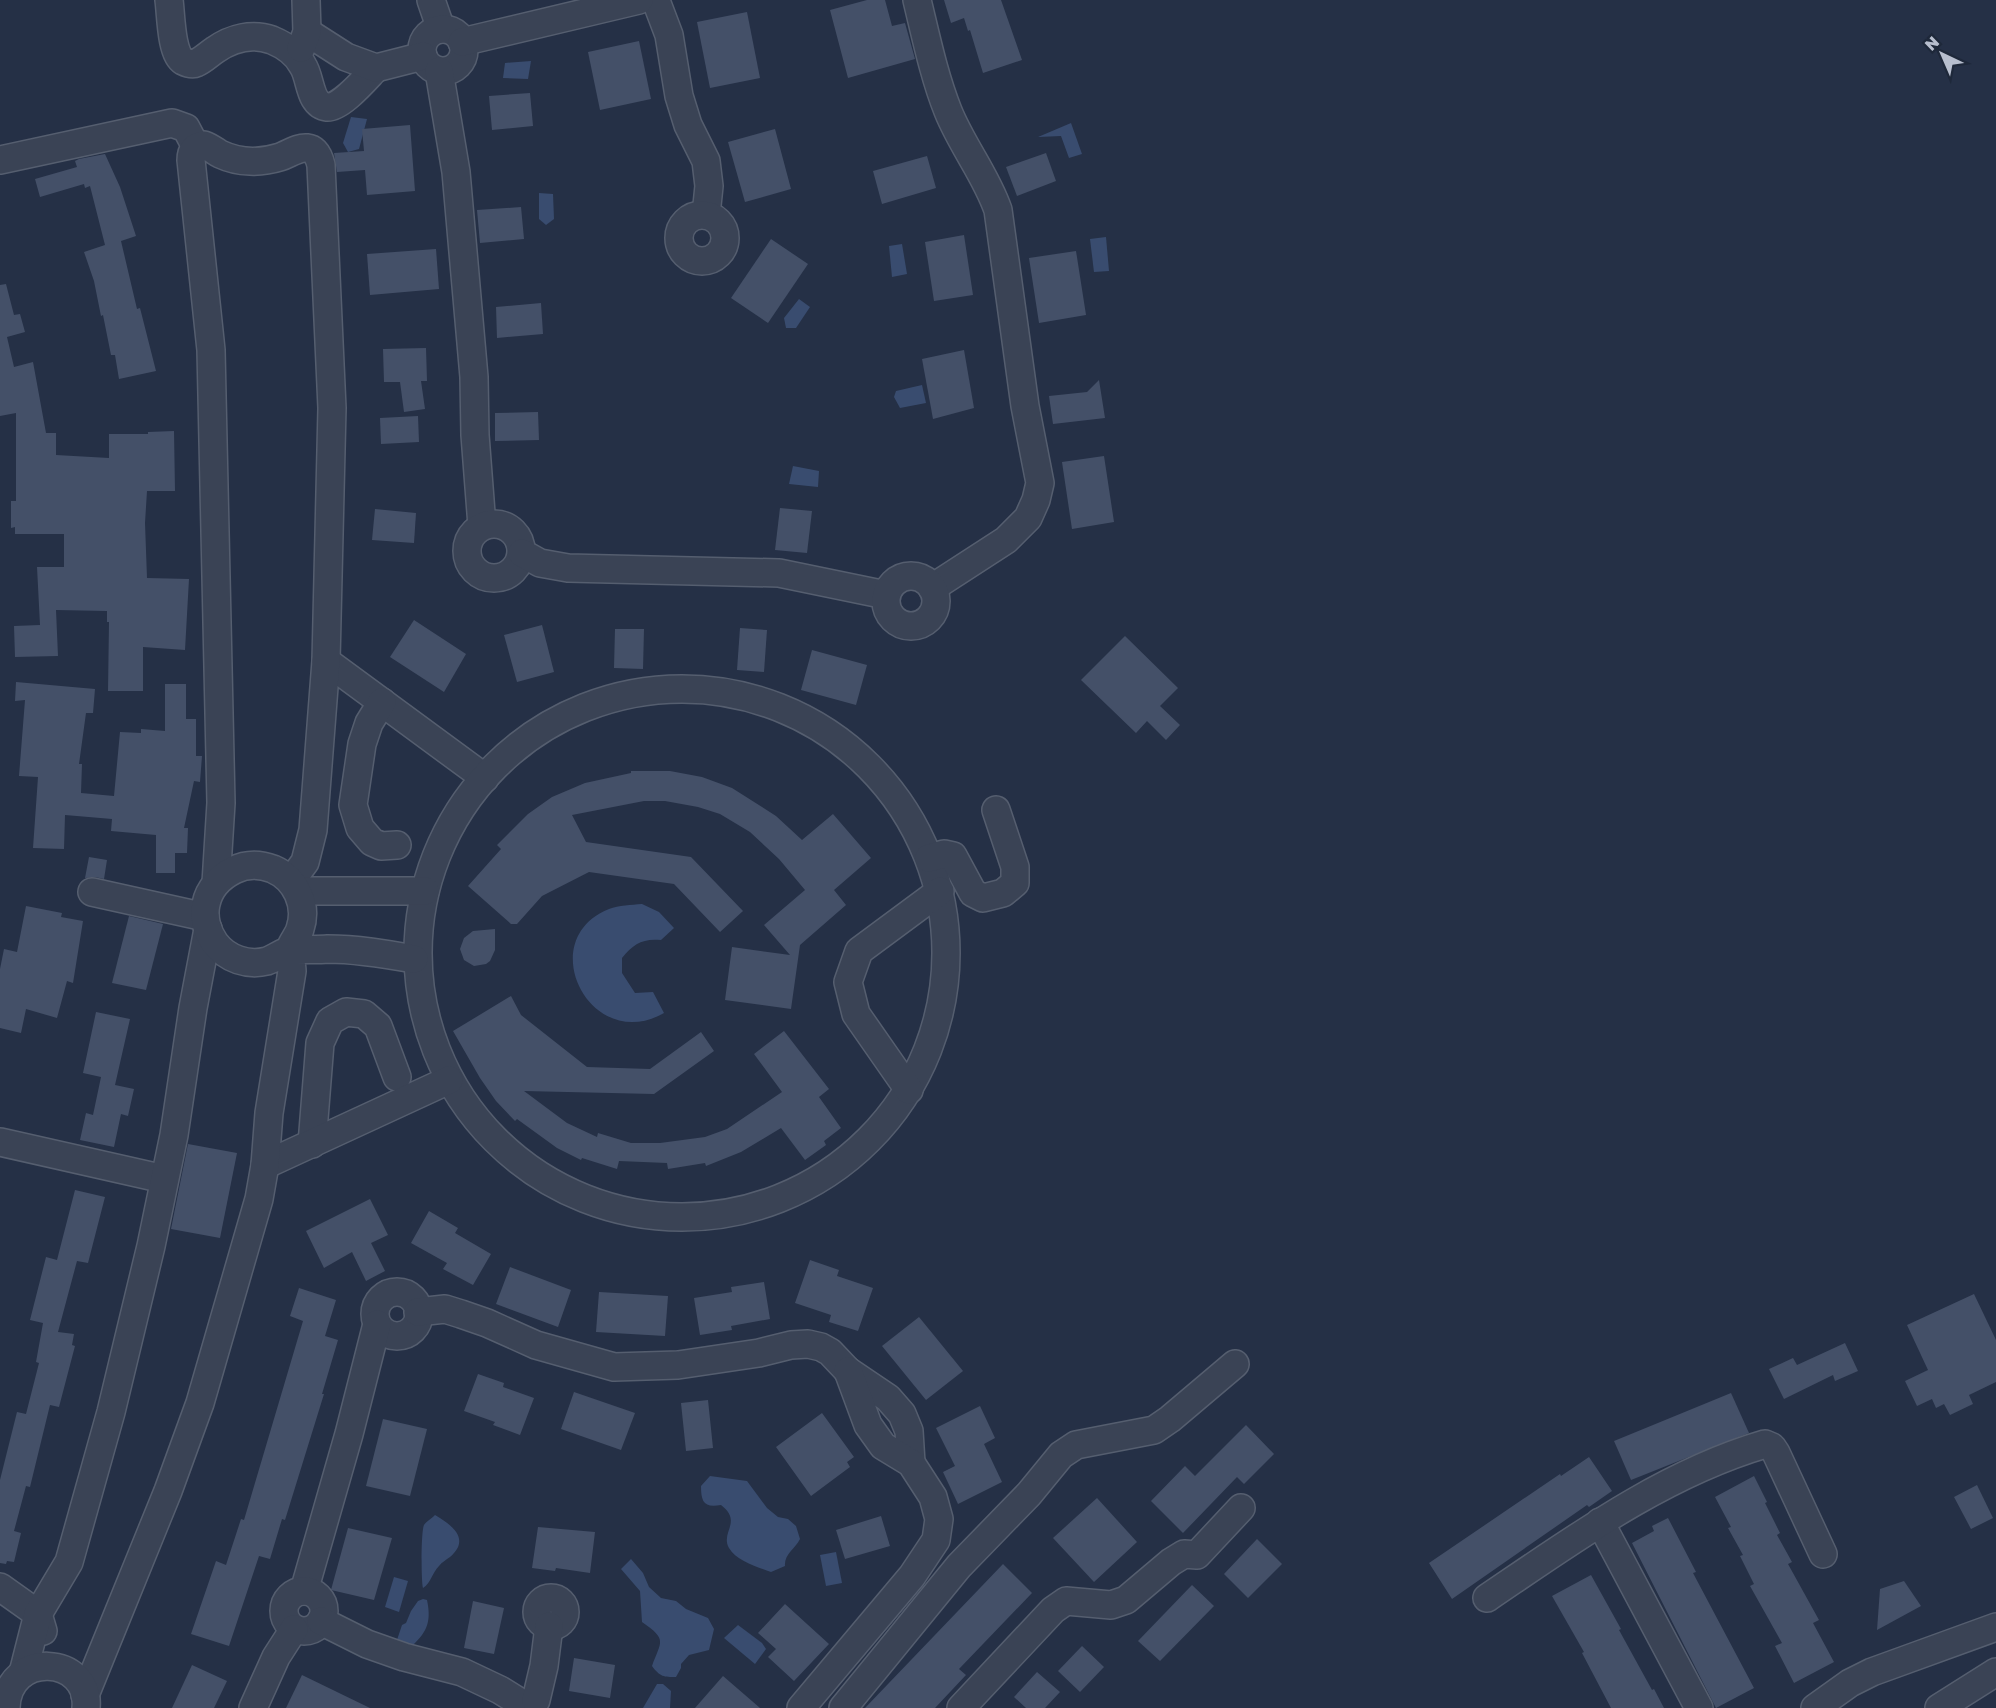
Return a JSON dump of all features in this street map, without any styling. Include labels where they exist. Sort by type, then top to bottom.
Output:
[{"type":"street","points":[[169,0],[175,50],[181,60],[186,63],[197,63],[228,42],[242,38],[258,37],[272,40],[286,47],[297,57],[308,74],[315,99],[324,107],[340,103],[376,68]]},
{"type":"street","points":[[297,57],[307,32],[306,0]]},
{"type":"street","points":[[307,32],[346,57],[376,68],[431,64],[448,70],[462,59],[464,51],[431,0]]},
{"type":"street","points":[[917,0],[949,112],[971,157],[990,188],[998,210],[1024,406],[1040,483],[1028,518],[1006,540],[932,588]]},
{"type":"street","points":[[482,526],[475,435],[474,377],[456,172],[431,64],[423,46],[426,38],[433,32],[452,35],[651,2],[669,35],[679,96],[688,125],[706,161],[709,186],[706,215]]},
{"type":"street","points":[[0,160],[172,123],[186,128],[196,147]]},
{"type":"street","points":[[23,1673],[38,1614],[69,1562],[111,1412],[151,1246],[174,1135],[206,923],[206,905],[216,883],[221,803],[211,350],[191,160],[196,147],[204,145],[222,155],[241,161],[261,161],[303,148],[309,148],[320,159],[332,408],[326,661],[313,830],[305,862],[294,886]]},
{"type":"street","points":[[494,523],[505,525],[515,532],[521,542],[522,553],[519,563],[513,572],[504,577],[494,579],[484,577],[475,571],[469,562],[468,542],[474,532],[482,526],[494,523]]},
{"type":"street","points":[[522,553],[540,563],[568,568],[779,573],[886,595]]},
{"type":"street","points":[[907,576],[917,577],[926,581],[932,588],[936,597],[935,607],[931,616],[924,623],[904,626],[895,622],[889,614],[885,605],[886,595],[890,586],[898,579],[907,576]]},
{"type":"street","points":[[326,661],[485,778]]},
{"type":"street","points":[[656,689],[710,689],[764,700],[813,722],[858,753],[894,793],[922,839],[929,858],[940,891],[947,945],[943,999],[928,1051],[909,1090],[868,1141],[825,1175],[777,1200],[724,1214],[670,1218],[616,1210],[565,1191],[519,1163],[480,1125],[449,1080],[431,1039],[414,959],[424,891],[443,840],[485,778],[508,753],[553,722],[603,700],[656,689]]},
{"type":"street","points":[[382,702],[369,723],[362,744],[353,805],[360,828],[372,842],[381,846],[396,845]]},
{"type":"street","points":[[929,858],[944,854],[953,856],[973,893],[983,898],[1003,892],[1015,883],[1015,867],[996,810]]},
{"type":"street","points":[[87,1704],[200,1403],[259,1198],[265,1165],[269,1113],[292,972],[290,950],[300,930],[303,917],[302,904],[294,886],[282,873],[259,865],[247,865],[235,869],[216,883]]},
{"type":"street","points":[[294,886],[424,891]]},
{"type":"street","points":[[909,1090],[856,1014],[848,982],[859,951],[940,891]]},
{"type":"street","points":[[92,892],[206,923]]},
{"type":"street","points":[[206,923],[213,940],[221,950],[243,962],[268,961],[290,950],[349,949],[414,959]]},
{"type":"street","points":[[312,1144],[320,1043],[330,1021],[346,1012],[364,1014],[378,1026],[397,1077]]},
{"type":"street","points":[[265,1165],[449,1080]]},
{"type":"street","points":[[0,1142],[164,1179]]},
{"type":"street","points":[[304,1591],[349,1434],[377,1324],[384,1331],[393,1335],[402,1335],[411,1330],[417,1322],[418,1312],[445,1309],[487,1323],[536,1345],[614,1367],[678,1365],[808,1344],[821,1347],[830,1352],[848,1371],[868,1425],[883,1446],[911,1462],[933,1497],[939,1519],[936,1540],[912,1576],[801,1708]]},
{"type":"street","points":[[843,1708],[959,1566],[1029,1494],[1061,1455],[1076,1445],[1154,1430],[1235,1364]]},
{"type":"street","points":[[1487,1598],[1600,1522],[1692,1472],[1766,1444],[1776,1453],[1823,1554]]},
{"type":"street","points":[[961,1708],[1053,1610],[1066,1601],[1111,1605],[1126,1600],[1177,1558],[1184,1554],[1197,1554],[1241,1508]]},
{"type":"street","points":[[1600,1522],[1699,1708]]},
{"type":"street","points":[[0,1587],[38,1614],[54,1666]]},
{"type":"street","points":[[304,1591],[314,1594],[321,1601],[324,1611],[321,1621],[314,1628],[304,1631],[294,1629],[286,1621],[284,1611],[286,1601],[294,1594],[304,1591]]},
{"type":"street","points":[[321,1621],[367,1644],[404,1658],[462,1672],[530,1705],[544,1666],[549,1626]]},
{"type":"street","points":[[1815,1708],[1850,1683],[1872,1672],[1996,1627]]},
{"type":"street","points":[[253,1708],[276,1657],[294,1629]]},
{"type":"street","points":[[5,1708],[9,1689],[23,1673],[38,1666],[54,1666],[73,1676],[87,1704]]},
{"type":"street","points":[[1939,1708],[1996,1672]]},
{"type":"street","points":[[0,1691],[5,1708]]},
{"type":"water","points":[[531,61],[528,79],[503,78],[505,63]]},
{"type":"water","points":[[351,117],[367,119],[359,149],[348,152],[343,143]]},
{"type":"water","points":[[1071,123],[1082,154],[1069,158],[1061,136],[1038,137]]},
{"type":"water","points":[[539,193],[553,194],[554,219],[546,225],[539,219]]},
{"type":"water","points":[[1106,237],[1109,271],[1094,272],[1090,239]]},
{"type":"water","points":[[902,244],[907,274],[892,277],[889,246]]},
{"type":"water","points":[[799,299],[810,307],[796,328],[786,328],[784,318]]},
{"type":"water","points":[[922,385],[926,403],[900,408],[894,397],[896,391]]},
{"type":"water","points":[[793,466],[819,471],[818,487],[789,484]]},
{"type":"water","points":[[642,904],[659,912],[674,928],[661,940],[644,941],[630,949],[622,958],[622,973],[635,993],[653,992],[664,1013],[638,1022],[614,1019],[594,1007],[580,988],[573,967],[575,944],[586,924],[609,909]]},
{"type":"water","points":[[710,1476],[747,1481],[767,1508],[778,1517],[788,1519],[796,1526],[800,1539],[788,1555],[785,1566],[771,1572],[748,1563],[732,1553],[727,1542],[731,1522],[727,1511],[721,1505],[707,1505],[703,1500],[701,1486]]},
{"type":"water","points":[[435,1515],[453,1528],[459,1538],[459,1544],[423,1588],[423,1529],[424,1525]]},
{"type":"water","points":[[836,1552],[842,1583],[826,1586],[820,1555]]},
{"type":"water","points":[[631,1559],[643,1573],[649,1587],[661,1598],[676,1601],[686,1609],[708,1618],[714,1629],[709,1650],[689,1655],[681,1664],[676,1677],[662,1676],[652,1666],[660,1641],[656,1633],[642,1622],[640,1591],[621,1569]]},
{"type":"water","points":[[394,1577],[408,1581],[399,1612],[385,1607]]},
{"type":"water","points":[[427,1600],[428,1622],[420,1638],[409,1649],[396,1643],[402,1625],[406,1623],[418,1601]]},
{"type":"water","points":[[738,1625],[762,1643],[766,1649],[755,1664],[724,1638]]},
{"type":"water","points":[[657,1684],[663,1684],[671,1691],[670,1708],[643,1708]]},
{"type":"building","points":[[867,0],[885,0],[892,26],[905,23],[915,59],[848,78],[830,10]]},
{"type":"building","points":[[944,0],[1001,0],[1022,60],[983,73],[964,18],[951,23]]},
{"type":"building","points":[[747,12],[760,78],[710,88],[697,22]]},
{"type":"building","points":[[639,41],[651,99],[600,110],[588,52]]},
{"type":"building","points":[[530,93],[533,126],[492,130],[489,96]]},
{"type":"building","points":[[410,125],[415,191],[367,195],[365,170],[337,172],[334,153],[364,151],[362,129]]},
{"type":"building","points":[[775,129],[791,189],[745,202],[728,142]]},
{"type":"building","points":[[1046,153],[1056,181],[1017,196],[1006,167]]},
{"type":"building","points":[[105,154],[120,187],[136,236],[121,241],[137,309],[140,308],[156,371],[119,379],[115,355],[111,355],[103,315],[101,316],[94,281],[84,252],[105,245],[90,186],[85,188],[84,184],[40,197],[35,179],[77,167],[75,161],[79,159]]},
{"type":"building","points":[[927,156],[936,188],[882,204],[873,171]]},
{"type":"building","points":[[521,207],[524,239],[480,243],[477,210]]},
{"type":"building","points":[[964,235],[973,295],[934,301],[925,242]]},
{"type":"building","points":[[771,239],[808,264],[768,323],[731,298]]},
{"type":"building","points":[[436,249],[439,289],[370,295],[367,254]]},
{"type":"building","points":[[1076,251],[1086,315],[1039,323],[1029,258]]},
{"type":"building","points":[[6,284],[14,315],[20,314],[25,332],[7,337],[14,367],[33,362],[46,433],[56,433],[56,455],[109,458],[109,434],[174,431],[175,491],[147,491],[145,523],[147,578],[189,579],[185,650],[143,647],[143,691],[108,691],[109,622],[107,622],[107,611],[56,610],[58,656],[15,657],[14,626],[40,625],[37,567],[64,567],[64,534],[15,534],[15,527],[11,528],[11,501],[16,501],[16,413],[0,416],[0,285]]},
{"type":"building","points":[[541,303],[543,334],[497,338],[496,307]]},
{"type":"building","points":[[426,348],[427,381],[421,381],[425,409],[404,412],[400,382],[384,382],[383,349]]},
{"type":"building","points":[[964,350],[974,408],[933,419],[922,359]]},
{"type":"building","points":[[1099,380],[1105,418],[1053,424],[1049,396],[1087,392]]},
{"type":"building","points":[[538,412],[539,440],[495,441],[495,413]]},
{"type":"building","points":[[418,416],[419,442],[381,444],[380,418]]},
{"type":"building","points":[[1104,456],[1114,522],[1072,529],[1062,462]]},
{"type":"building","points":[[780,508],[812,511],[807,553],[775,550]]},
{"type":"building","points":[[375,509],[416,513],[414,543],[372,540]]},
{"type":"building","points":[[414,620],[466,654],[444,692],[390,657]]},
{"type":"building","points":[[542,625],[554,672],[517,682],[504,635]]},
{"type":"building","points":[[740,628],[767,630],[764,672],[737,670]]},
{"type":"building","points":[[615,629],[644,629],[643,669],[614,668]]},
{"type":"building","points":[[1125,636],[1178,688],[1160,706],[1180,725],[1166,740],[1147,721],[1136,733],[1081,680]]},
{"type":"building","points":[[812,650],[867,665],[856,705],[801,690]]},
{"type":"building","points":[[16,682],[95,689],[93,713],[86,713],[79,764],[82,764],[81,793],[114,796],[120,732],[141,733],[141,729],[165,731],[165,684],[186,684],[186,719],[196,719],[196,756],[202,756],[200,782],[194,781],[184,828],[188,828],[187,853],[175,853],[175,873],[156,873],[156,835],[111,831],[112,819],[65,815],[64,849],[33,848],[38,777],[19,776],[25,700],[15,701]]},
{"type":"building","points":[[631,771],[670,771],[702,777],[732,788],[776,816],[802,840],[833,814],[871,858],[834,890],[846,905],[800,945],[791,1009],[725,1000],[732,947],[790,955],[764,925],[805,890],[779,859],[750,832],[720,814],[665,801],[644,801],[572,815],[586,842],[691,857],[743,911],[720,932],[674,884],[589,872],[542,896],[517,924],[511,924],[468,886],[501,849],[497,845],[528,814],[552,797],[585,783],[631,773]]},
{"type":"building","points":[[89,857],[107,860],[104,879],[85,878]]},
{"type":"building","points":[[26,906],[62,913],[61,917],[83,921],[73,983],[67,981],[57,1018],[26,1009],[21,1033],[0,1028],[0,969],[4,949],[17,952]]},
{"type":"building","points":[[129,916],[163,924],[146,990],[112,983]]},
{"type":"building","points":[[495,929],[495,950],[490,961],[474,966],[464,960],[460,949],[464,938],[473,931]]},
{"type":"building","points":[[511,996],[521,1015],[587,1067],[650,1069],[701,1032],[714,1051],[654,1094],[524,1091],[567,1123],[597,1137],[598,1133],[631,1143],[660,1143],[705,1137],[727,1129],[782,1092],[754,1054],[784,1031],[829,1089],[819,1097],[841,1128],[824,1141],[826,1145],[805,1160],[781,1128],[741,1152],[706,1166],[705,1163],[668,1169],[667,1163],[619,1161],[617,1169],[582,1158],[581,1160],[557,1148],[517,1119],[515,1121],[496,1101],[480,1078],[453,1031]]},
{"type":"building","points":[[96,1012],[130,1019],[115,1085],[134,1089],[128,1116],[121,1114],[114,1147],[80,1140],[86,1113],[93,1115],[101,1077],[83,1073]]},
{"type":"building","points":[[188,1144],[237,1153],[220,1238],[171,1229]]},
{"type":"building","points":[[75,1190],[105,1197],[88,1263],[77,1261],[58,1332],[74,1334],[72,1345],[75,1346],[59,1407],[50,1405],[30,1487],[26,1486],[14,1531],[21,1533],[14,1562],[0,1563],[0,1480],[17,1412],[26,1414],[39,1363],[36,1362],[43,1323],[30,1320],[46,1257],[57,1260]]},
{"type":"building","points":[[370,1199],[388,1235],[371,1243],[385,1271],[366,1281],[352,1252],[324,1268],[306,1231]]},
{"type":"building","points":[[429,1211],[458,1228],[455,1233],[491,1254],[473,1285],[443,1269],[447,1263],[411,1243]]},
{"type":"building","points":[[810,1260],[839,1270],[837,1276],[873,1288],[858,1331],[829,1322],[831,1315],[795,1303]]},
{"type":"building","points":[[510,1267],[571,1290],[558,1327],[496,1304]]},
{"type":"building","points":[[764,1282],[770,1319],[731,1326],[732,1330],[700,1335],[694,1298],[732,1292],[731,1287]]},
{"type":"building","points":[[299,1288],[336,1300],[325,1336],[338,1340],[322,1394],[324,1394],[285,1520],[282,1519],[270,1559],[259,1556],[229,1646],[191,1634],[216,1561],[226,1565],[241,1519],[244,1520],[303,1321],[290,1316]]},
{"type":"building","points":[[599,1292],[668,1296],[665,1336],[596,1332]]},
{"type":"building","points":[[1974,1294],[1996,1340],[1996,1382],[1969,1395],[1973,1404],[1950,1415],[1944,1404],[1936,1408],[1932,1399],[1917,1406],[1905,1381],[1928,1370],[1907,1325]]},
{"type":"building","points":[[919,1317],[963,1371],[926,1400],[882,1346]]},
{"type":"building","points":[[1845,1343],[1858,1371],[1835,1381],[1833,1375],[1784,1399],[1769,1369],[1793,1358],[1797,1365]]},
{"type":"building","points":[[478,1374],[504,1383],[503,1387],[534,1398],[520,1435],[493,1425],[495,1422],[464,1411]]},
{"type":"building","points":[[574,1392],[635,1413],[621,1450],[561,1429]]},
{"type":"building","points":[[1731,1393],[1749,1433],[1631,1480],[1614,1441]]},
{"type":"building","points":[[708,1400],[713,1448],[686,1451],[681,1403]]},
{"type":"building","points":[[980,1406],[995,1438],[984,1444],[1002,1482],[958,1504],[943,1472],[955,1466],[936,1428]]},
{"type":"building","points":[[822,1413],[854,1457],[847,1462],[850,1467],[811,1496],[776,1447]]},
{"type":"building","points":[[383,1419],[427,1429],[410,1496],[366,1486]]},
{"type":"building","points":[[1246,1425],[1274,1454],[1244,1484],[1237,1477],[1183,1533],[1151,1501],[1185,1466],[1195,1476]]},
{"type":"building","points":[[1589,1457],[1612,1491],[1589,1507],[1587,1505],[1452,1599],[1429,1563],[1560,1474],[1561,1476]]},
{"type":"building","points":[[1754,1476],[1780,1533],[1777,1535],[1792,1562],[1788,1564],[1819,1620],[1813,1623],[1834,1662],[1794,1683],[1775,1646],[1782,1643],[1750,1586],[1754,1584],[1740,1556],[1743,1555],[1715,1497]]},
{"type":"building","points":[[1977,1485],[1993,1518],[1971,1529],[1954,1497]]},
{"type":"building","points":[[1097,1498],[1137,1542],[1094,1582],[1053,1538]]},
{"type":"building","points":[[881,1516],[890,1546],[845,1559],[836,1530]]},
{"type":"building","points":[[1668,1518],[1696,1572],[1693,1573],[1754,1688],[1716,1708],[1632,1543],[1654,1531],[1652,1526]]},
{"type":"building","points":[[538,1527],[595,1532],[590,1573],[556,1568],[555,1571],[532,1568]]},
{"type":"building","points":[[348,1528],[392,1538],[374,1600],[331,1590]]},
{"type":"building","points":[[1257,1539],[1282,1564],[1248,1598],[1224,1574]]},
{"type":"building","points":[[1003,1564],[1032,1593],[959,1669],[966,1675],[935,1708],[865,1708]]},
{"type":"building","points":[[1591,1575],[1621,1629],[1619,1630],[1664,1708],[1611,1708],[1582,1653],[1584,1652],[1552,1596]]},
{"type":"building","points":[[1904,1581],[1921,1606],[1877,1630],[1880,1589]]},
{"type":"building","points":[[1192,1585],[1214,1606],[1160,1661],[1138,1641]]},
{"type":"building","points":[[473,1601],[504,1608],[494,1654],[464,1648]]},
{"type":"building","points":[[785,1604],[829,1644],[794,1681],[768,1657],[776,1649],[758,1633]]},
{"type":"building","points":[[1082,1646],[1104,1667],[1080,1692],[1058,1671]]},
{"type":"building","points":[[574,1658],[615,1665],[610,1698],[569,1691]]},
{"type":"building","points":[[192,1665],[227,1681],[214,1708],[172,1708]]},
{"type":"building","points":[[1037,1672],[1060,1692],[1045,1708],[1026,1708],[1014,1697]]},
{"type":"building","points":[[302,1675],[370,1708],[286,1708]]},
{"type":"building","points":[[723,1676],[760,1708],[695,1708]]}]
